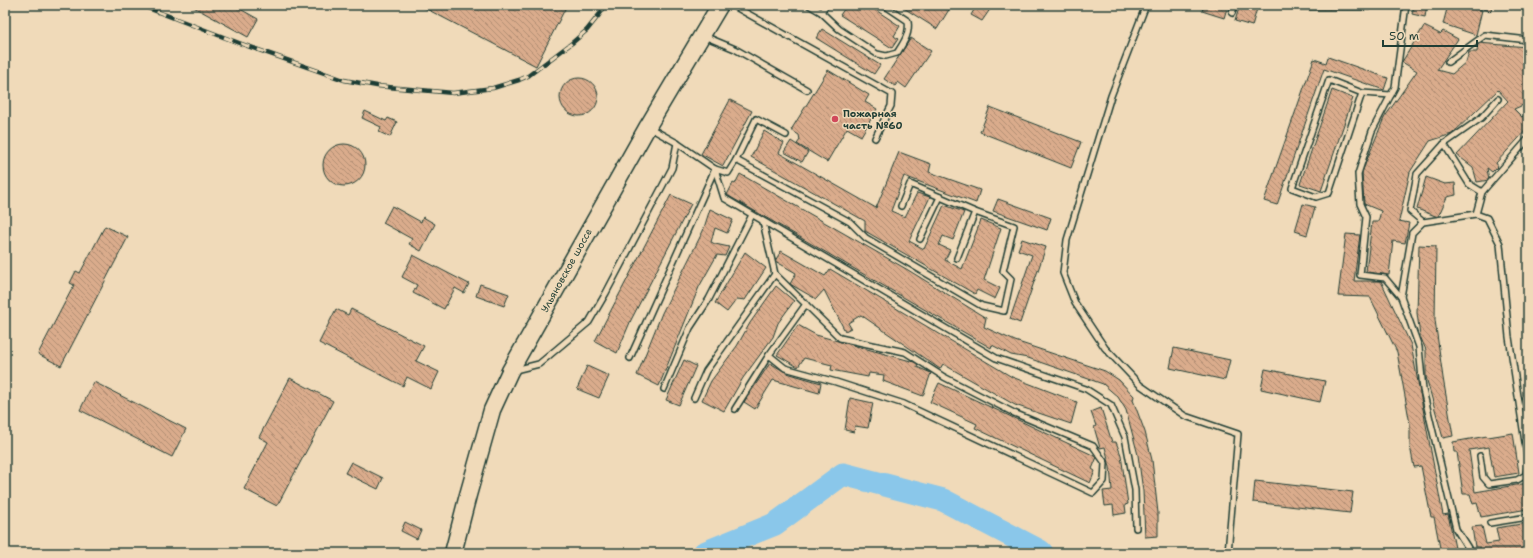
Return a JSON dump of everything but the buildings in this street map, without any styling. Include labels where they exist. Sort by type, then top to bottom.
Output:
[{"type":"main road","name":"Ульяновское шоссе","points":[[454,553],[492,410],[510,371],[648,126],[720,5]]},
{"type":"lane","points":[[732,5],[892,94],[891,106],[875,138]]},
{"type":"lane","points":[[809,5],[821,12],[839,29],[877,54],[886,56],[897,53],[905,42],[909,30],[908,21],[884,5]]},
{"type":"lane","points":[[821,12],[826,5]]},
{"type":"lane","points":[[1146,5],[1111,96],[1068,240],[1063,272],[1075,303],[1105,348],[1140,385],[1185,416],[1238,434],[1228,553]]},
{"type":"lane","points":[[1232,14],[1235,5]]},
{"type":"lane","points":[[1406,5],[1396,87],[1372,131],[1358,174],[1360,204],[1366,217],[1360,275],[1385,278],[1401,296],[1419,347],[1423,390],[1456,529],[1468,548],[1469,553]]},
{"type":"lane","points":[[703,35],[736,49],[807,90]]},
{"type":"lane","points":[[1448,62],[1485,35],[1528,40]]},
{"type":"lane","points":[[1362,93],[1329,193],[1316,197],[1292,188],[1329,80],[1362,93],[1391,95]]},
{"type":"lane","points":[[1423,222],[1410,211],[1417,174],[1444,144],[1481,118],[1498,99]]},
{"type":"lane","points":[[648,126],[677,143],[715,169],[728,173],[756,119],[786,135]]},
{"type":"lane","points":[[1476,214],[1482,192],[1528,139]]},
{"type":"lane","points":[[510,371],[539,364],[589,322],[606,293],[672,168],[677,143]]},
{"type":"lane","points":[[1444,144],[1469,184],[1482,192]]},
{"type":"lane","points":[[736,160],[850,222],[866,238],[982,306],[1004,312],[1011,279],[1003,271],[1014,226],[975,212],[910,184],[901,206]]},
{"type":"lane","points":[[715,169],[724,198],[763,222],[996,358],[1086,389],[1112,405],[1125,437],[1135,490],[1136,528]]},
{"type":"lane","points":[[630,358],[715,169]]},
{"type":"lane","points":[[920,239],[940,197]]},
{"type":"lane","points":[[957,258],[975,212]]},
{"type":"lane","points":[[1401,296],[1412,233],[1423,222],[1476,214],[1487,218],[1500,244],[1509,337],[1528,462],[1526,475],[1518,480],[1489,484],[1483,477],[1480,456]]},
{"type":"lane","points":[[664,389],[690,328],[709,299],[752,215]]},
{"type":"lane","points":[[763,222],[775,274],[840,338],[905,352],[944,376],[1014,413],[1093,446],[1105,463],[1104,481],[1092,493],[904,404],[836,382],[785,368],[769,355]]},
{"type":"lane","points":[[694,398],[706,371],[775,274]]},
{"type":"lane","points":[[735,409],[769,355],[806,304]]},
{"type":"lane","points":[[1490,523],[1528,517]]},
{"type":"waterway","points":[[704,553],[775,524],[843,474],[943,500],[1042,553]]},
{"type":"railway","points":[[140,5],[239,43],[344,80],[377,86],[453,93],[493,88],[528,76],[587,30],[606,5]]},
{"type":"place","name":"Пожарная часть №60","points":[[835,119]]}]
